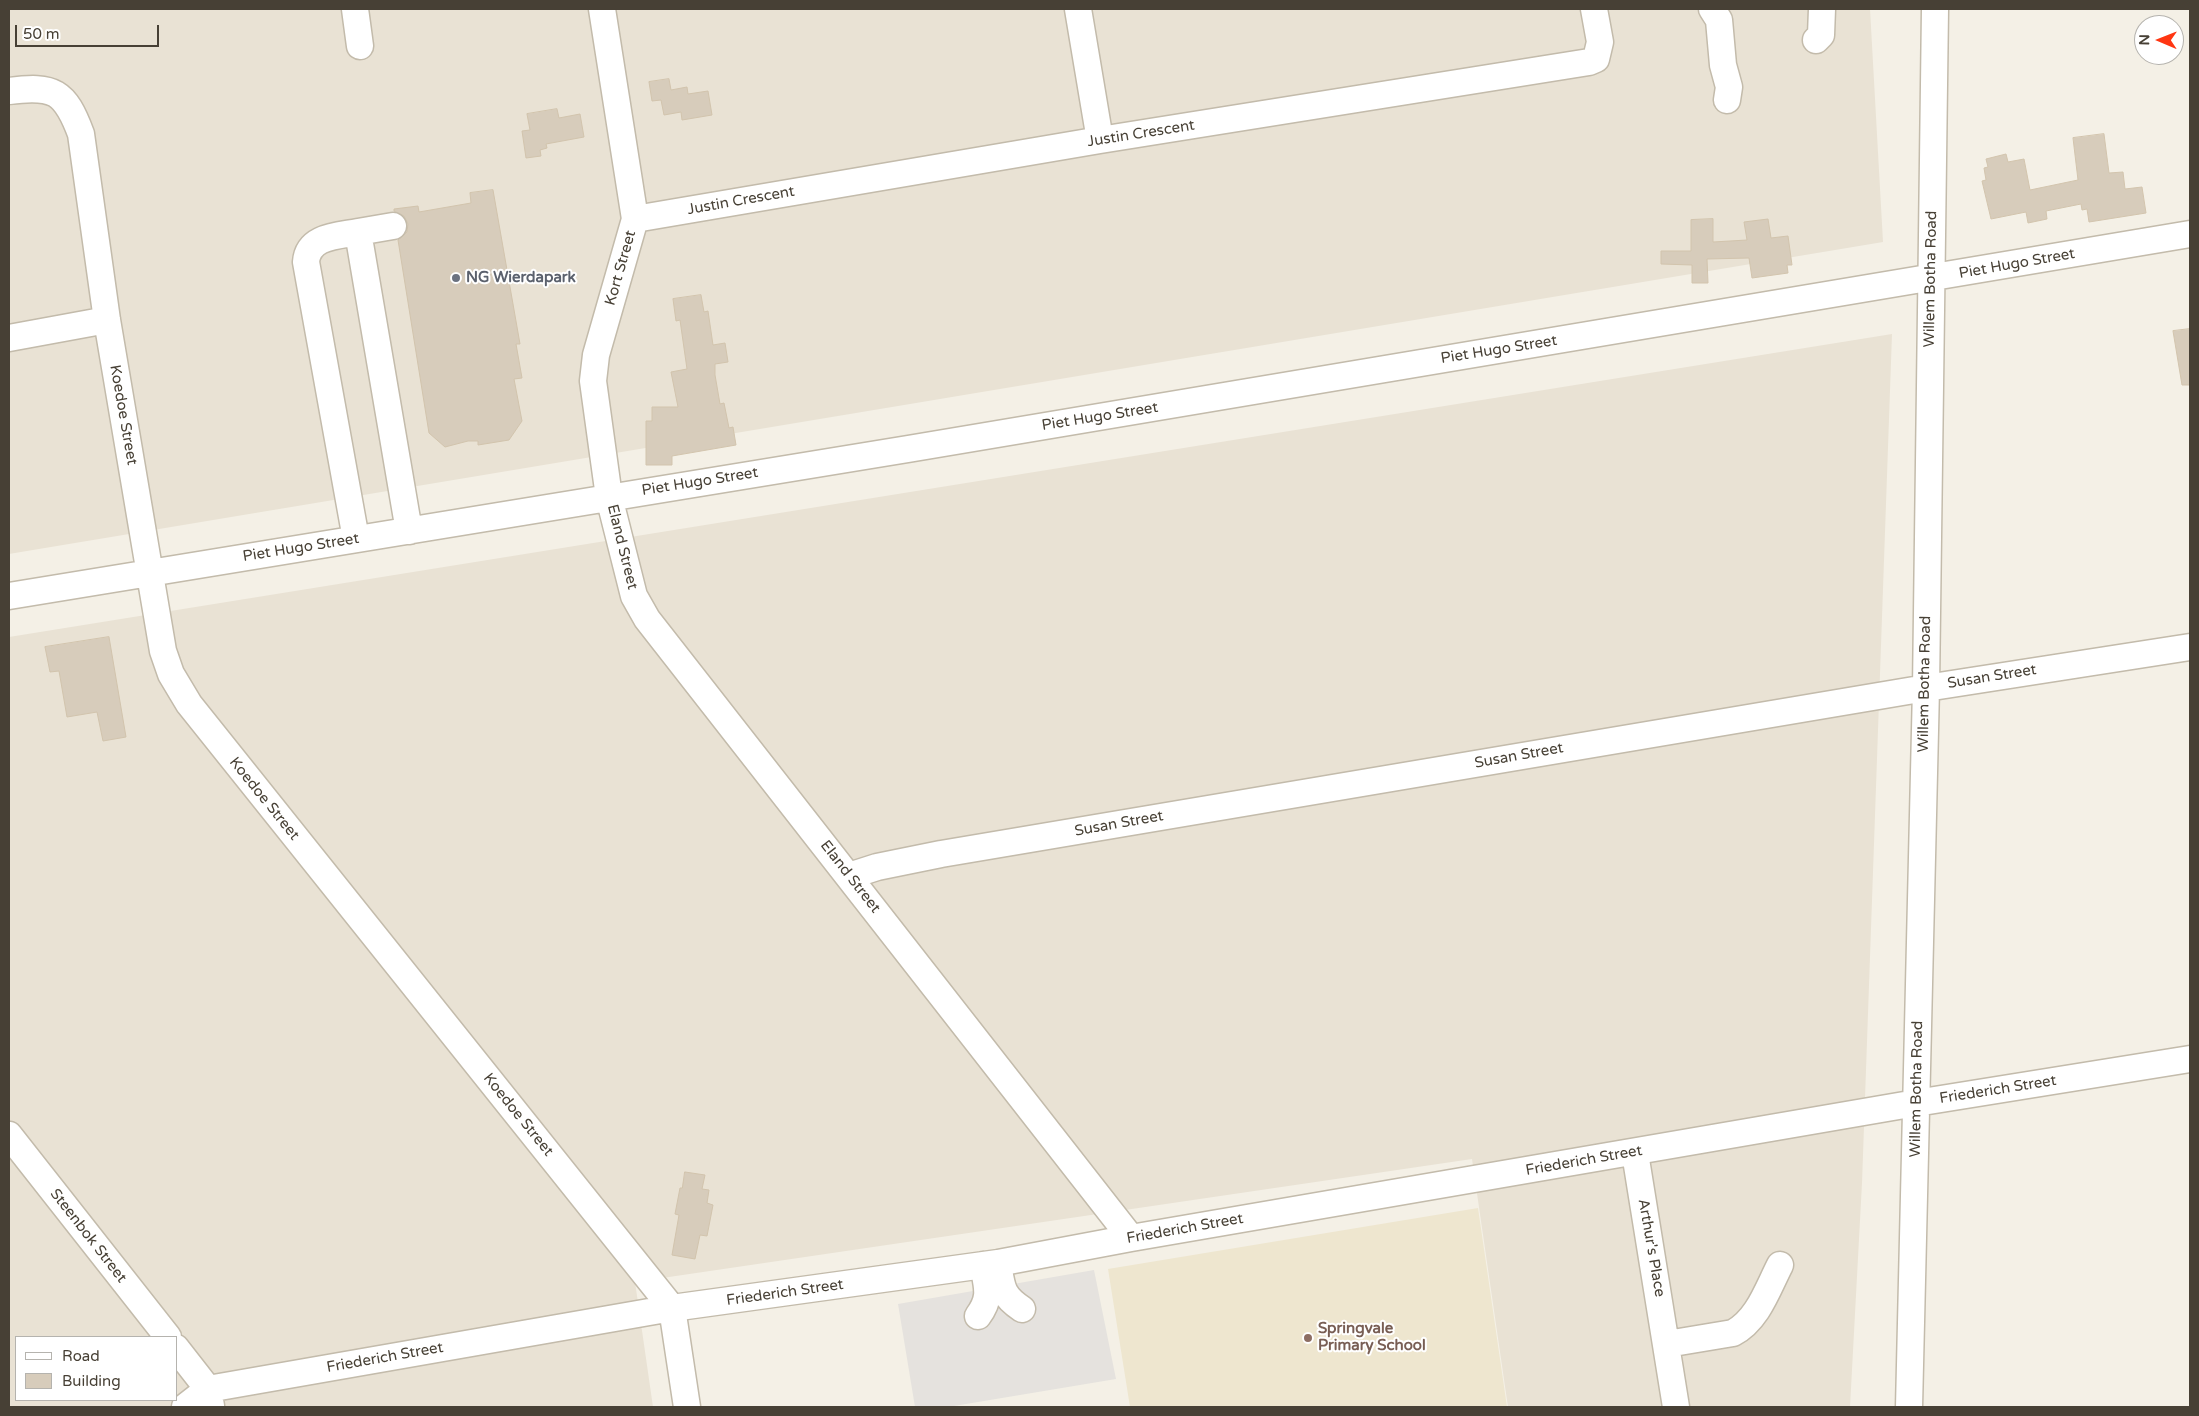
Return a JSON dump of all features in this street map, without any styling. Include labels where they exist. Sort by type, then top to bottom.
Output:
[{"type":"street","points":[[355,9],[360,46]]},
{"type":"street","name":"Kort Street","points":[[602,9],[636,219],[593,368],[593,381],[609,497]]},
{"type":"street","points":[[1078,9],[1100,140]]},
{"type":"street","name":"Justin Crescent","points":[[636,219],[1100,140],[1589,62],[1596,58],[1600,42],[1594,9]]},
{"type":"street","points":[[1712,9],[1719,20],[1723,64],[1729,87],[1727,100]]},
{"type":"street","points":[[1816,40],[1821,34],[1822,9]]},
{"type":"street","name":"Willem Botha Road","points":[[1909,1407],[1926,688],[1935,9]]},
{"type":"street","name":"Koedoe Street","points":[[9,91],[33,89],[56,93],[67,104],[74,115],[81,134],[107,320],[150,573],[167,664],[177,686],[189,704],[672,1308]]},
{"type":"street","points":[[356,539],[306,262],[306,252],[319,240],[393,226]]},
{"type":"street","points":[[358,232],[409,531]]},
{"type":"street","name":"Piet Hugo Street","points":[[9,596],[2190,234]]},
{"type":"street","points":[[9,338],[107,320]]},
{"type":"street","name":"Eland Street","points":[[609,497],[634,596],[641,611],[1131,1238]]},
{"type":"street","name":"Susan Street","points":[[849,876],[878,866],[950,852],[1926,688],[2190,647]]},
{"type":"street","name":"Friederich Street","points":[[185,1407],[210,1398],[672,1308],[991,1264],[1131,1238],[2190,1059]]},
{"type":"street","name":"Steenbok Street","points":[[9,1135],[167,1336]]},
{"type":"street","name":"Arthur's Place","points":[[1635,1153],[1676,1407]]},
{"type":"street","points":[[991,1264],[1002,1290],[1011,1302],[1022,1309]]},
{"type":"street","points":[[978,1316],[986,1306],[991,1264]]},
{"type":"street","points":[[1667,1344],[1733,1333],[1739,1330],[1753,1316],[1780,1265]]},
{"type":"street","points":[[672,1308],[687,1407]]},
{"type":"street","points":[[178,1351],[210,1398]]},
{"type":"street","name":"Willem Botha Road","points":[[1890,1407],[1909,1359]]},
{"type":"shaded area","points":[[9,9],[1870,9],[1883,242],[9,554]]},
{"type":"shaded area","points":[[1892,334],[1862,1183],[1850,1407],[1508,1407],[1472,1159],[635,1282],[653,1407],[9,1407],[9,637]]},
{"type":"shaded area","name":"Springvale Primary School","points":[[1478,1208],[1507,1407],[1130,1407],[1108,1269]]},
{"type":"shaded area","points":[[1094,1270],[1116,1379],[948,1407],[915,1407],[898,1304]]},
{"type":"building","points":[[669,79],[671,90],[687,87],[688,94],[708,91],[712,115],[682,120],[681,112],[664,115],[661,100],[652,101],[649,82]]},
{"type":"building","points":[[557,109],[559,118],[580,114],[584,137],[546,144],[547,148],[540,150],[541,156],[526,158],[522,131],[530,130],[527,114]]},
{"type":"building","points":[[2104,134],[2109,173],[2123,172],[2125,189],[2142,187],[2146,213],[2089,222],[2087,209],[2082,210],[2081,204],[2046,211],[2047,219],[2028,223],[2026,212],[1991,219],[1982,181],[1986,180],[1984,168],[1988,167],[1986,159],[2006,154],[2008,162],[2024,159],[2030,190],[2078,180],[2073,138]]},
{"type":"building","name":"NG Wierdapark","points":[[493,190],[520,344],[516,344],[522,378],[514,379],[522,421],[509,440],[478,445],[478,441],[468,441],[445,447],[429,433],[398,240],[407,232],[408,224],[404,216],[394,211],[394,209],[418,206],[419,212],[471,203],[470,193]]},
{"type":"building","points":[[1713,219],[1713,242],[1747,240],[1744,222],[1768,219],[1771,238],[1788,236],[1792,265],[1787,265],[1788,273],[1752,278],[1749,258],[1707,259],[1708,283],[1692,283],[1692,265],[1661,264],[1661,251],[1691,251],[1691,220]]},
{"type":"building","points":[[701,295],[704,312],[708,311],[713,345],[725,343],[728,362],[715,364],[715,375],[720,404],[724,403],[729,428],[733,427],[736,445],[672,456],[672,465],[646,465],[646,421],[652,421],[652,407],[678,407],[671,372],[687,369],[680,320],[676,321],[673,299]]},
{"type":"building","points":[[2190,329],[2190,385],[2182,385],[2173,331]]},
{"type":"building","points":[[109,637],[126,737],[103,741],[97,712],[67,717],[59,671],[50,672],[45,647]]},
{"type":"building","points":[[685,1172],[705,1175],[702,1189],[709,1190],[707,1203],[713,1205],[707,1236],[700,1235],[695,1259],[672,1255],[679,1215],[675,1214]]},
{"type":"place","name":"NG Wierdapark","points":[[456,278]]},
{"type":"place","name":"Springvale Primary School","points":[[1308,1338]]}]
